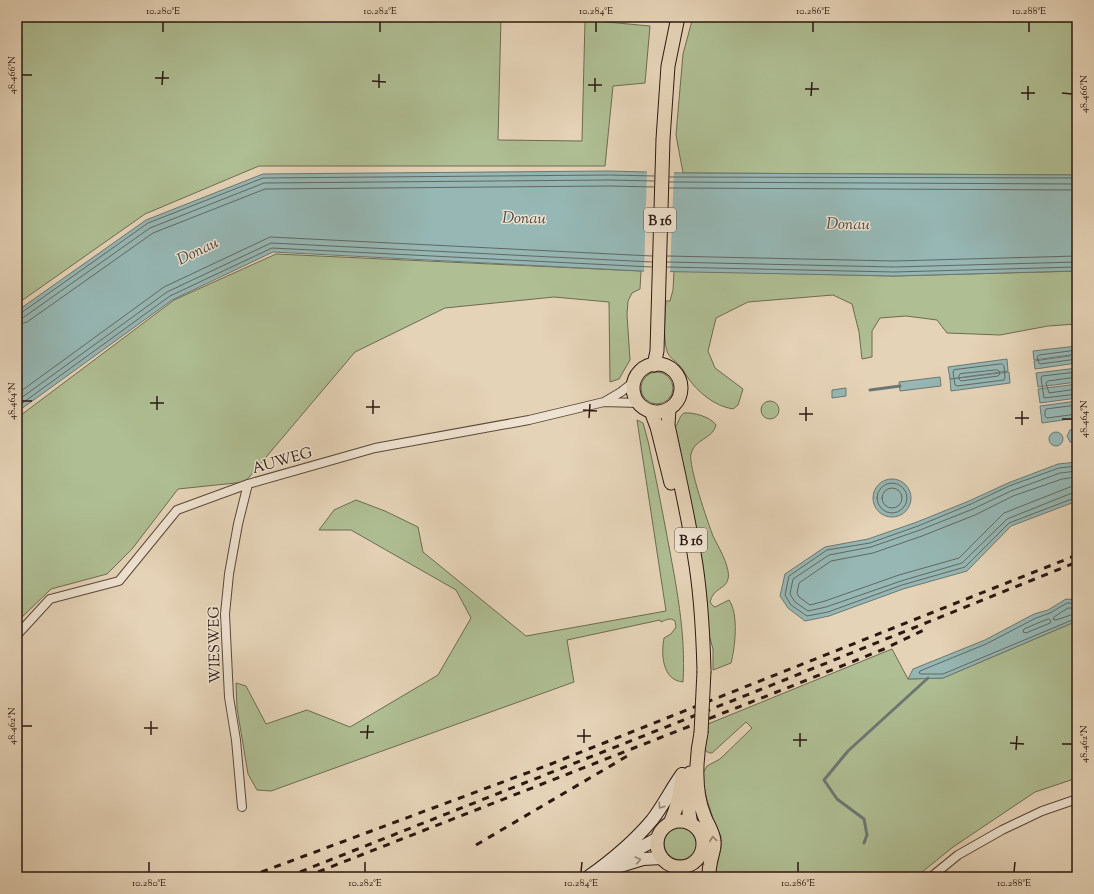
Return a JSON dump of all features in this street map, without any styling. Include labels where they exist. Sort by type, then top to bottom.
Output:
[{"type":"main road","name":"B 16","points":[[654,365],[657,351],[663,139],[668,66],[678,17]]},
{"type":"main road","points":[[654,365],[666,366],[676,374],[679,380],[681,392],[675,405],[669,409],[657,412],[646,410],[639,403],[633,388],[635,381],[642,370],[654,365]]},
{"type":"main road","name":"B 16","points":[[658,838],[665,825],[671,821],[676,811],[680,792],[690,768],[697,734],[695,712],[700,673],[702,615],[694,553],[668,425],[669,409]]},
{"type":"main road","points":[[651,411],[671,483]]},
{"type":"main road","name":"B 16","points":[[672,444],[671,483],[693,600],[700,673]]},
{"type":"main road","name":"B 16","points":[[690,768],[688,815],[691,823],[701,833],[703,842],[702,850],[698,858],[701,877]]},
{"type":"main road","name":"B 16","points":[[690,768],[704,816],[714,842],[709,877]]},
{"type":"main road","points":[[614,859],[652,819],[690,768]]},
{"type":"main road","points":[[671,821],[681,820],[691,823]]},
{"type":"main road","points":[[589,876],[614,859],[640,848],[658,838]]},
{"type":"main road","points":[[658,838],[658,852],[669,864],[678,867],[686,866],[693,863],[698,858]]},
{"type":"main road","points":[[589,876],[643,859],[662,858]]},
{"type":"main road","points":[[678,867],[688,877]]},
{"type":"street","name":"AUWEG","points":[[604,402],[621,392],[635,381]]},
{"type":"street","name":"AUWEG","points":[[17,635],[50,599],[119,581],[177,510],[248,484],[375,448],[529,420],[604,402],[639,403]]},
{"type":"street","name":"WIESWEG","points":[[242,807],[236,740],[229,697],[226,614],[229,574],[238,524],[248,484]]},
{"type":"street","points":[[931,877],[958,855],[1002,830],[1042,811],[1077,799]]},
{"type":"green space","points":[[17,17],[501,17],[498,140],[582,141],[585,20],[650,26],[645,83],[613,86],[605,166],[259,166],[145,214],[17,304]]},
{"type":"green space","points":[[693,17],[1077,17],[1077,175],[683,173],[676,135],[683,54]]},
{"type":"green space","points":[[276,254],[641,271],[640,289],[632,293],[628,301],[627,315],[630,360],[619,379],[610,382],[609,302],[554,297],[445,308],[355,352],[245,482],[178,489],[132,549],[107,574],[51,589],[18,621],[17,418],[174,300]]},
{"type":"green space","points":[[674,271],[894,276],[1077,271],[1077,324],[1048,326],[1000,335],[947,333],[937,320],[906,316],[880,318],[872,331],[872,357],[862,359],[859,332],[852,304],[833,295],[748,302],[716,318],[708,351],[715,368],[743,389],[738,405],[733,409],[719,405],[707,398],[692,383],[682,368],[668,353],[665,334],[666,301],[670,301],[673,290]]},
{"type":"green space","points":[[654,372],[660,372],[670,379],[673,388],[672,394],[666,401],[660,404],[654,404],[644,397],[641,391],[641,385],[648,375]]},
{"type":"green space","points":[[770,401],[776,404],[779,410],[776,416],[770,419],[764,416],[761,410],[764,404]]},
{"type":"green space","points":[[684,413],[692,413],[702,416],[714,422],[716,425],[711,433],[696,445],[691,454],[692,470],[703,507],[713,536],[728,569],[727,582],[716,591],[710,602],[715,607],[729,600],[732,606],[735,622],[735,640],[731,663],[713,670],[713,649],[708,631],[673,429]]},
{"type":"green space","points":[[637,420],[643,423],[648,441],[674,572],[682,627],[684,664],[683,682],[671,677],[664,665],[664,638],[671,634],[676,627],[675,621],[671,619],[567,640],[574,682],[271,791],[257,790],[248,774],[237,708],[236,683],[246,686],[266,724],[307,710],[350,727],[438,675],[471,618],[456,590],[351,530],[319,530],[334,510],[356,500],[385,511],[418,527],[423,552],[526,636],[666,611]]},
{"type":"green space","points":[[1077,621],[1077,778],[1035,792],[953,847],[916,877],[716,877],[715,868],[721,848],[721,836],[716,827],[707,800],[703,782],[703,773],[707,766],[720,759],[752,728],[746,722],[712,753],[705,750],[704,746],[708,724],[892,649],[908,679],[943,678]]},
{"type":"green space","points":[[681,826],[693,831],[698,843],[693,855],[681,860],[669,855],[664,843],[669,831]]},
{"type":"green space","points":[[632,872],[667,877],[625,877]]},
{"type":"water","name":"Donau","points":[[610,171],[683,173],[1077,175],[1077,271],[894,276],[641,271],[273,252],[172,300],[17,412],[17,311],[146,220],[263,174]]},
{"type":"water","points":[[1077,346],[1077,354],[1034,360],[1033,351]]},
{"type":"water","points":[[1077,355],[1077,363],[1035,369],[1034,361]]},
{"type":"water","points":[[1007,359],[1008,371],[950,379],[948,367]]},
{"type":"water","points":[[1077,368],[1077,382],[1038,387],[1036,373]]},
{"type":"water","points":[[1009,372],[1010,383],[951,391],[950,379]]},
{"type":"water","points":[[940,377],[941,386],[900,391],[899,382]]},
{"type":"water","points":[[1077,384],[1077,398],[1040,403],[1038,389]]},
{"type":"water","points":[[846,388],[846,396],[832,398],[832,390]]},
{"type":"water","points":[[1077,401],[1077,418],[1042,423],[1040,406]]},
{"type":"water","points":[[1077,429],[1077,443],[1070,442],[1067,436],[1070,430]]},
{"type":"water","points":[[1053,432],[1059,432],[1063,436],[1063,442],[1059,446],[1053,446],[1049,442],[1049,436]]},
{"type":"water","points":[[1077,462],[1077,501],[1011,526],[967,571],[903,589],[829,616],[805,621],[788,608],[780,596],[785,574],[825,547],[868,539],[917,522],[1008,483],[1058,464]]},
{"type":"water","points":[[888,479],[896,479],[906,484],[910,491],[910,505],[906,512],[896,517],[888,517],[878,512],[876,509],[873,502],[873,494],[878,484],[881,482]]},
{"type":"water","points":[[1066,599],[1077,600],[1077,621],[943,678],[908,679],[913,669],[985,640],[1034,614],[1048,610]]},
{"type":"pier","points":[[647,170],[674,171],[670,273],[644,273]]},
{"type":"waterway","points":[[870,390],[900,386]]},
{"type":"waterway","points":[[864,843],[867,835],[864,819],[837,799],[824,780],[848,751],[928,678]]},
{"type":"railway","points":[[248,877],[551,764],[1077,555]]},
{"type":"railway","points":[[287,877],[767,687],[1077,562]]},
{"type":"railway","points":[[305,877],[787,688],[884,649],[924,630]]},
{"type":"railway","points":[[476,845],[629,755]]}]
